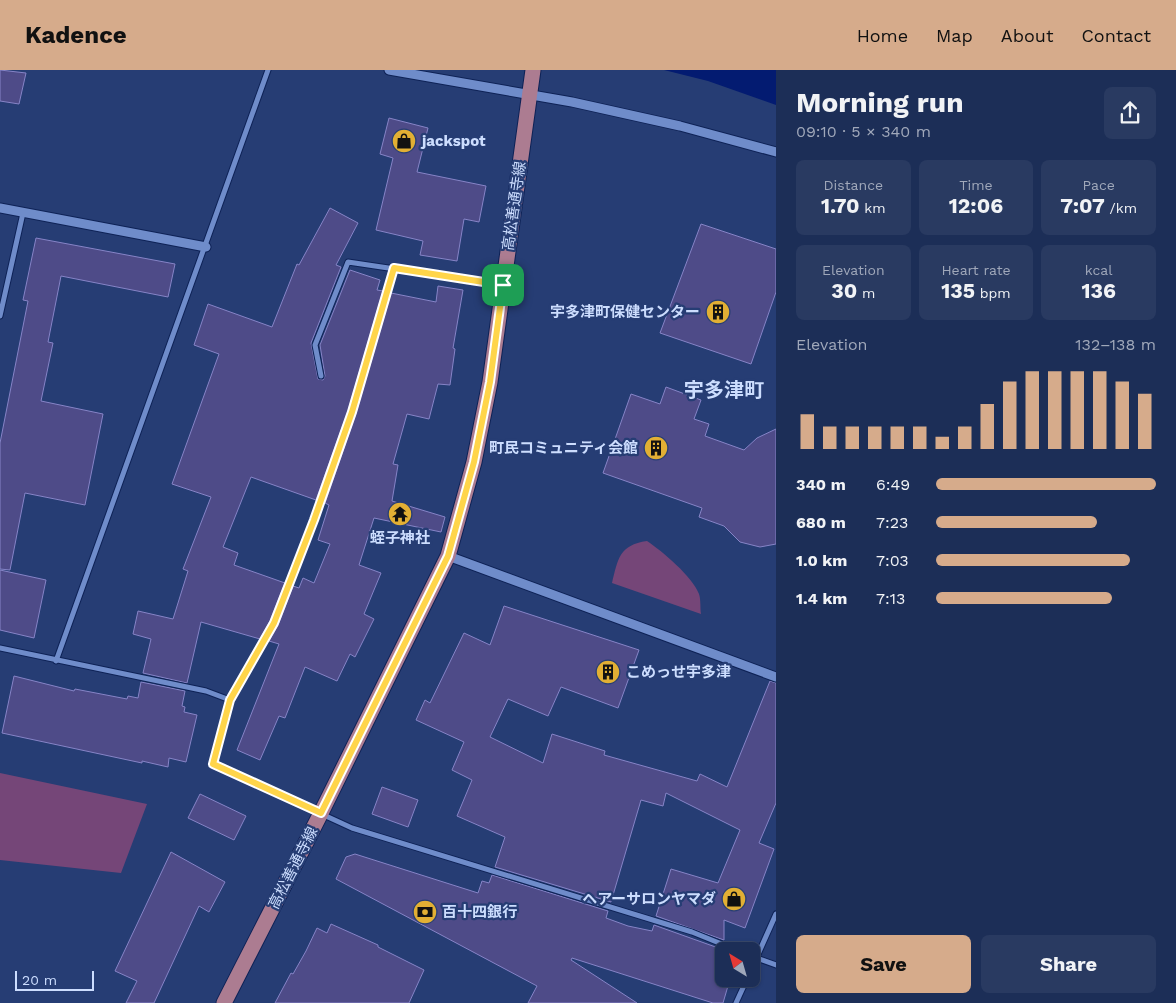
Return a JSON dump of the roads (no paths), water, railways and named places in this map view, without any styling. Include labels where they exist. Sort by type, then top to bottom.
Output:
[{"type":"main road","name":"高松善通寺線","points":[[224,1003],[321,813],[448,556],[474,462],[490,382],[533,70]]},
{"type":"street","points":[[56,661],[268,70]]},
{"type":"street","points":[[388,70],[529,93],[680,126],[776,152]]},
{"type":"street","points":[[0,208],[206,247]]},
{"type":"street","points":[[0,316],[23,213]]},
{"type":"street","points":[[321,376],[316,345],[348,262],[503,285]]},
{"type":"street","points":[[394,268],[352,412],[314,520],[274,623],[230,700],[213,764],[372,834],[692,932],[717,942]]},
{"type":"street","points":[[448,556],[776,677]]},
{"type":"street","points":[[0,648],[206,691],[230,700]]},
{"type":"street","points":[[760,945],[776,914]]},
{"type":"street","points":[[760,959],[776,965]]},
{"type":"street","points":[[736,1003],[743,988]]},
{"type":"place","name":"jackspot","points":[[404,141]]},
{"type":"place","name":"宇多津町保健センター","points":[[718,312]]},
{"type":"place","name":"町民コミュニティ会館","points":[[656,448]]},
{"type":"place","name":"蛭子神社","points":[[400,514]]},
{"type":"place","name":"こめっせ宇多津","points":[[608,672]]},
{"type":"place","name":"ヘアーサロンヤマダ","points":[[734,899]]},
{"type":"place","name":"百十四銀行","points":[[425,912]]},
{"type":"district","name":"宇多津町","points":[[724,390]]}]
